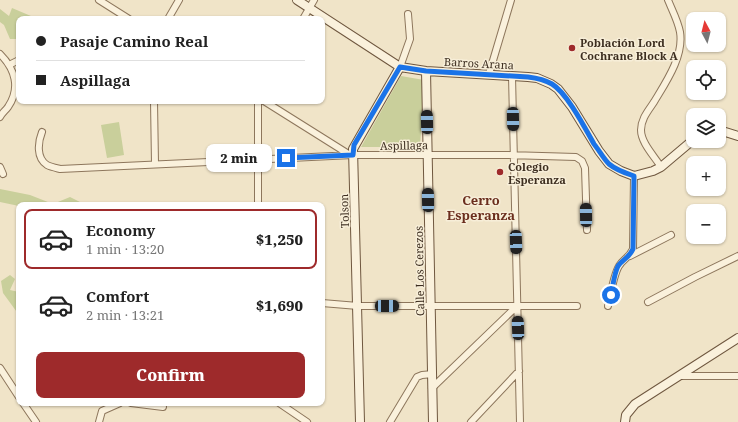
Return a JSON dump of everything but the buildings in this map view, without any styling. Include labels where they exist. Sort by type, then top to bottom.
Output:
[{"type":"street","points":[[99,0],[124,16]]},
{"type":"street","points":[[170,16],[179,0]]},
{"type":"street","name":"Barros Arana","points":[[297,0],[321,16]]},
{"type":"street","points":[[305,16],[314,0]]},
{"type":"street","points":[[489,74],[511,0]]},
{"type":"street","points":[[661,167],[645,142],[641,130],[643,119],[664,86],[680,47],[680,31],[668,0]]},
{"type":"street","name":"Tolson","points":[[360,422],[358,306],[352,155],[354,145],[400,67],[410,39],[408,14]]},
{"type":"street","name":"Barros Arana","points":[[325,18],[400,67],[426,71],[537,78],[551,84],[558,89],[572,107],[599,151],[609,164],[634,176]]},
{"type":"street","points":[[0,54],[9,65],[16,83],[7,108],[0,117]]},
{"type":"street","points":[[9,65],[16,62]]},
{"type":"street","name":"Calle Los Cerezos","points":[[426,71],[433,422]]},
{"type":"street","points":[[512,76],[520,422]]},
{"type":"street","points":[[154,104],[154,164]]},
{"type":"street","points":[[258,104],[258,202]]},
{"type":"street","points":[[269,104],[352,155]]},
{"type":"street","name":"Aspillaga","points":[[42,132],[39,140],[39,151],[42,159],[47,165],[60,169],[352,155],[513,155],[576,158],[582,161],[585,168],[586,230]]},
{"type":"street","points":[[726,132],[738,136]]},
{"type":"street","points":[[630,256],[633,249],[634,176],[653,172],[686,146]]},
{"type":"street","points":[[0,167],[3,174]]},
{"type":"street","points":[[608,306],[617,268],[622,262],[630,256],[671,236]]},
{"type":"street","points":[[648,302],[738,256]]},
{"type":"street","points":[[325,303],[358,306],[577,306]]},
{"type":"street","points":[[432,388],[517,306]]},
{"type":"street","points":[[625,422],[626,415],[635,404],[738,338]]},
{"type":"street","points":[[0,368],[16,392]]},
{"type":"street","points":[[471,422],[519,371]]},
{"type":"street","points":[[390,422],[417,377],[433,374]]},
{"type":"street","points":[[678,376],[738,376]]},
{"type":"street","points":[[25,406],[36,422]]},
{"type":"street","points":[[99,422],[102,411],[113,406]]},
{"type":"street","points":[[155,406],[163,407]]},
{"type":"street","points":[[283,406],[307,422]]},
{"type":"green space","points":[[12,8],[31,16],[16,16],[16,39],[10,39],[4,25],[0,22],[0,9],[9,16]]},
{"type":"green space","points":[[401,76],[424,80],[420,147],[361,147]]},
{"type":"green space","points":[[119,122],[124,155],[107,158],[101,125]]},
{"type":"green space","points":[[0,189],[30,195],[48,202],[16,202],[16,205],[0,202]]},
{"type":"green space","points":[[70,197],[80,202],[58,202]]},
{"type":"green space","points":[[10,275],[15,279],[10,290],[16,291],[16,311],[3,293],[1,281]]},
{"type":"place","name":"Población Lord Cochrane Block A","points":[[572,48]]},
{"type":"place","name":"Colegio Esperanza","points":[[500,172]]},
{"type":"district","name":"Cerro Esperanza","points":[[481,208]]},
{"type":"route","points":[[286,158],[353,155],[354,145],[400,67],[426,71],[537,78],[558,89],[572,107],[599,151],[609,164],[634,176],[633,249],[630,256],[617,268],[611,295]]}]
